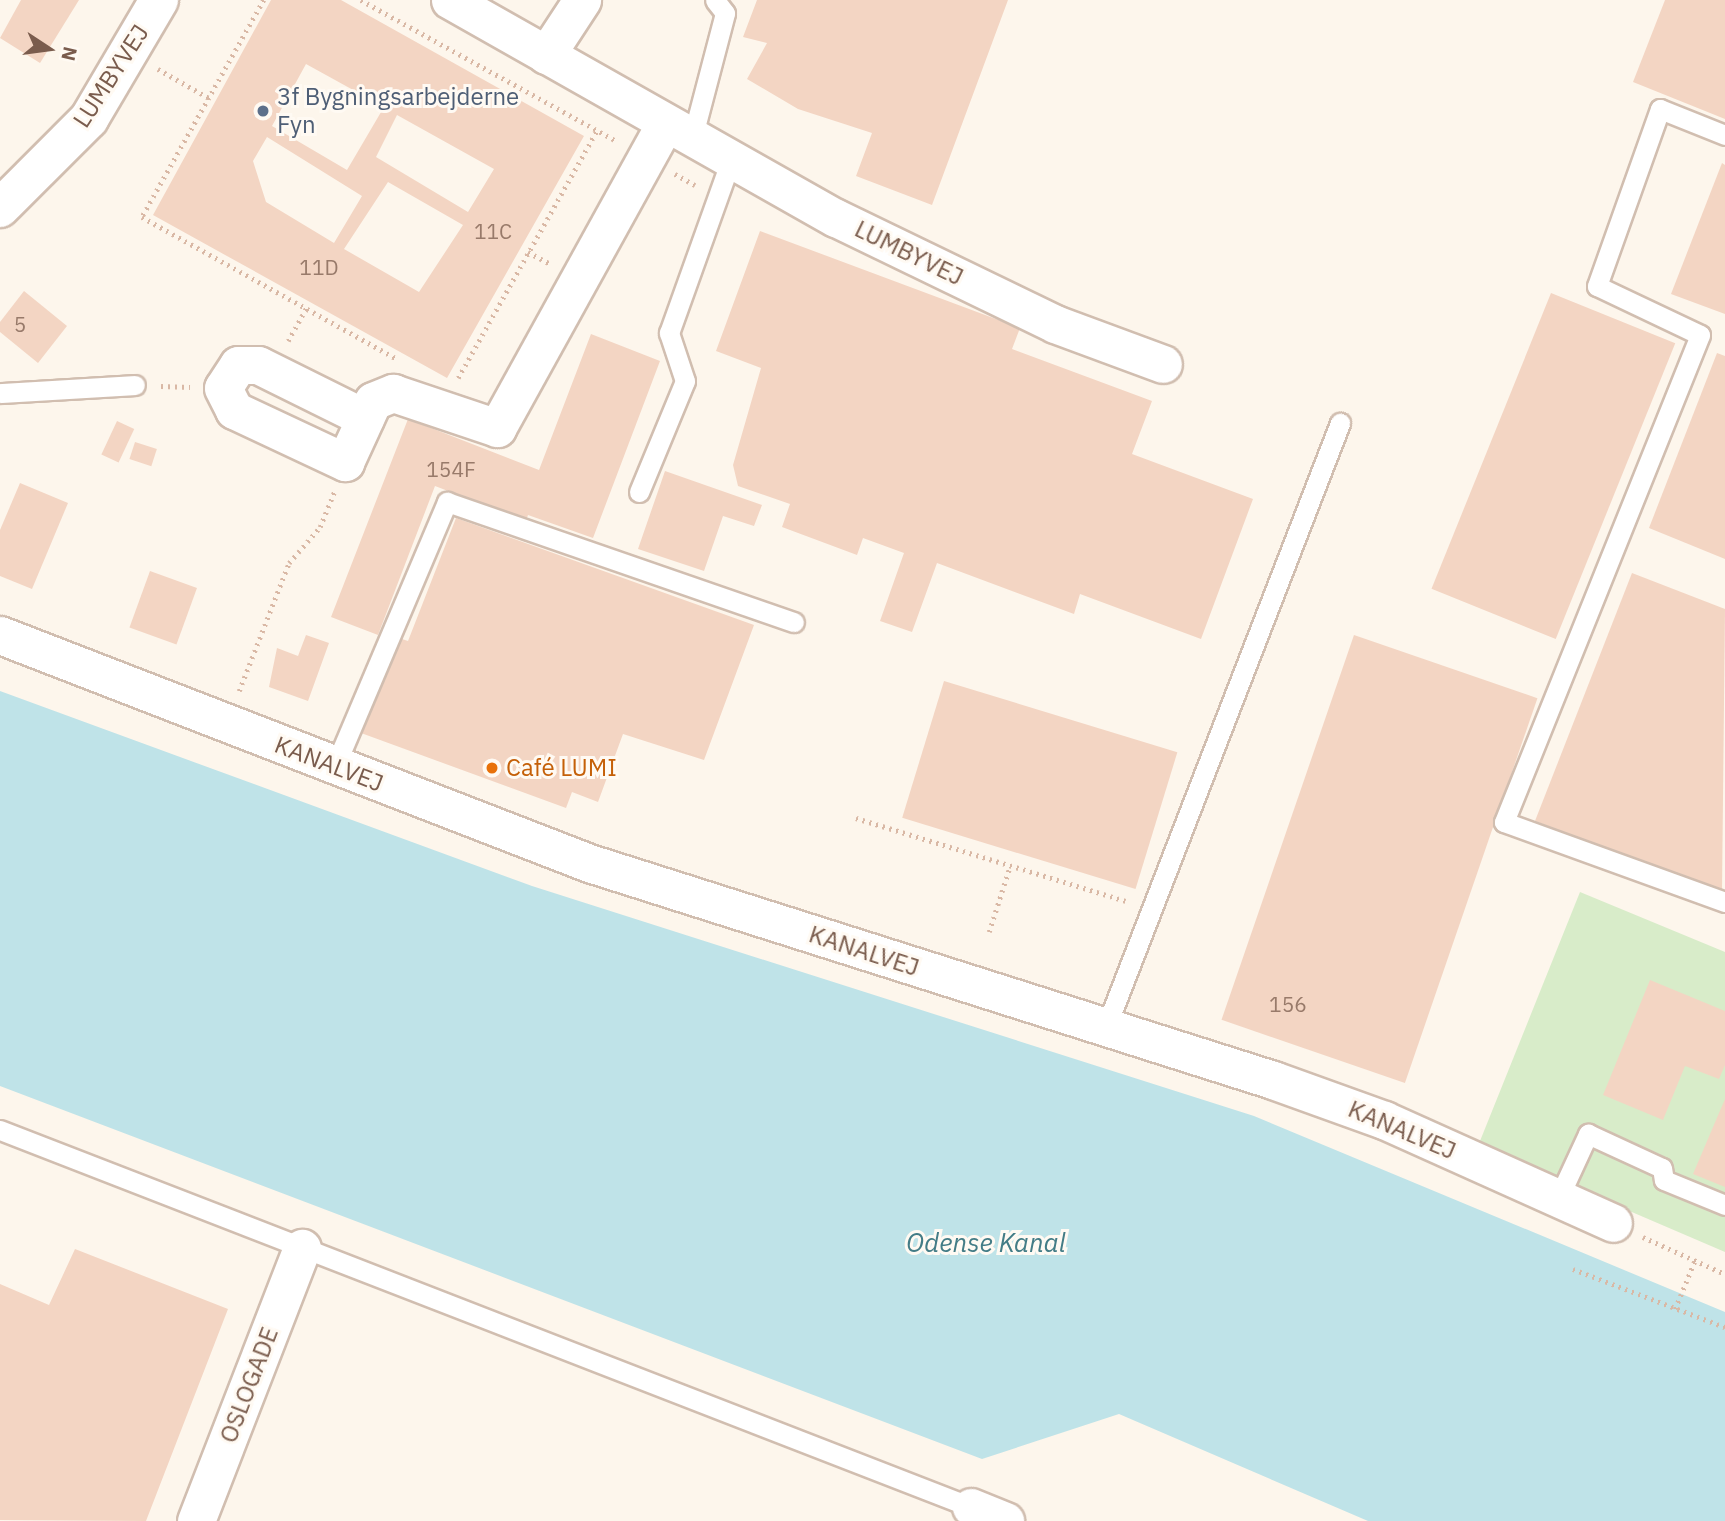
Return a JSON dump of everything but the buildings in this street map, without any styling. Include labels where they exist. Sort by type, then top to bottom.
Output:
[{"type":"street","name":"LUMBYVEJ","points":[[0,208],[89,118],[159,0]]},
{"type":"street","points":[[547,55],[582,0]]},
{"type":"street","name":"LUMBYVEJ","points":[[462,3],[678,132],[731,160],[1055,324],[1163,364]]},
{"type":"street","points":[[365,418],[258,365],[238,365],[223,388],[234,410],[345,462],[373,401],[393,394],[497,428],[678,132]]},
{"type":"street","name":"KANALVEJ","points":[[0,635],[589,863],[1106,1027],[1384,1120],[1613,1223]]},
{"type":"street","name":"OSLOGADE","points":[[196,1521],[302,1248]]},
{"type":"street","points":[[971,1507],[1005,1521]]},
{"type":"lane","points":[[678,132],[725,13],[715,0]]},
{"type":"lane","points":[[1725,135],[1660,109],[1597,286],[1700,335],[1504,822],[1725,902]]},
{"type":"lane","points":[[639,492],[685,380],[669,333],[731,160]]},
{"type":"lane","points":[[0,393],[135,385]]},
{"type":"lane","points":[[1106,1027],[1340,423]]},
{"type":"lane","points":[[335,766],[447,502],[794,622]]},
{"type":"lane","points":[[0,1130],[971,1507]]},
{"type":"lane","points":[[1558,1199],[1588,1134],[1662,1168],[1664,1180],[1725,1205]]},
{"type":"path","points":[[264,0],[142,217],[403,363]]},
{"type":"path","points":[[361,0],[597,130],[451,390]]},
{"type":"path","points":[[128,53],[209,98]]},
{"type":"path","points":[[135,385],[223,388]]},
{"type":"path","points":[[226,724],[289,563],[320,527],[345,462]]},
{"type":"path","points":[[856,818],[1126,901]]},
{"type":"path","points":[[989,932],[1010,866]]},
{"type":"path","points":[[1613,1223],[1725,1274]]},
{"type":"path","points":[[1675,1309],[1695,1260]]},
{"type":"path","points":[[1573,1269],[1725,1327]]},
{"type":"green space","points":[[1580,892],[1725,952],[1725,1252],[1478,1146]]},
{"type":"water","name":"Odense Kanal","points":[[0,691],[532,886],[1254,1116],[1725,1312],[1725,1521],[1368,1521],[1119,1414],[982,1459],[0,1086]]},
{"type":"place","name":"3f Bygningsarbejderne Fyn","points":[[263,111]]},
{"type":"place","name":"Café LUMI","points":[[492,768]]}]
